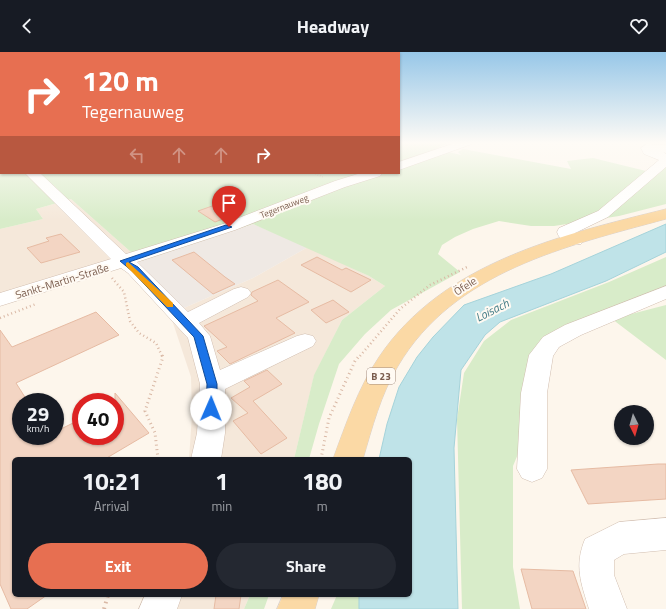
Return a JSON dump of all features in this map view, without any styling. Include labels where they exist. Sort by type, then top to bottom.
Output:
[{"type":"main road","name":"Öfele","points":[[349,457],[362,414],[388,361],[416,326],[436,306],[462,286],[491,270],[529,254],[666,214]]},
{"type":"main road","points":[[296,609],[300,597]]},
{"type":"street","points":[[575,240],[566,235],[565,232],[603,214],[656,168]]},
{"type":"street","points":[[33,174],[129,265],[186,321],[199,336],[212,384],[211,433],[206,457]]},
{"type":"street","name":"Tegernauweg","points":[[129,265],[340,184],[372,174]]},
{"type":"street","name":"Sankt-Martin-Straße","points":[[0,300],[129,265]]},
{"type":"street","points":[[532,469],[534,393],[541,355],[551,342],[573,330],[666,292]]},
{"type":"street","points":[[186,321],[240,293]]},
{"type":"street","points":[[212,384],[304,341]]},
{"type":"street","points":[[608,609],[596,575],[597,551],[619,538],[666,534]]},
{"type":"street","points":[[158,609],[163,597]]},
{"type":"path","points":[[129,265],[111,277],[124,292],[130,321],[139,333],[156,342],[163,357],[144,411],[155,433],[158,457]]},
{"type":"path","points":[[104,609],[107,597]]},
{"type":"shaded area","points":[[71,199],[141,261],[0,298],[0,229],[43,219],[36,209]]},
{"type":"shaded area","points":[[253,224],[308,247],[253,278],[170,314],[124,269],[141,261]]},
{"type":"shaded area","points":[[308,247],[369,276],[385,286],[342,320],[314,376],[294,457],[189,457],[192,415],[191,377],[170,314],[253,278]]},
{"type":"shaded area","points":[[175,597],[249,597],[244,609],[173,609]]},
{"type":"green space","points":[[400,168],[634,168],[650,172],[661,168],[666,168],[666,204],[619,216],[554,226],[531,226],[499,221],[473,229],[442,245],[438,254],[460,272],[391,310],[365,334],[339,364],[310,457],[294,457],[314,375],[342,320],[385,286],[369,276],[253,224],[141,261],[71,199],[36,209],[43,219],[0,229],[0,174],[400,174]]},
{"type":"green space","points":[[666,257],[666,296],[535,349],[523,442],[513,466],[513,567],[520,609],[462,609],[457,419],[464,373],[484,341],[511,320],[609,282]]},
{"type":"green space","points":[[666,305],[666,360],[612,319]]},
{"type":"green space","points":[[249,597],[268,597],[264,609],[244,609]]},
{"type":"green space","points":[[336,597],[359,597],[359,609],[331,609]]},
{"type":"water","name":"Loisach","points":[[666,224],[666,252],[606,281],[500,322],[485,335],[461,370],[454,448],[458,609],[359,609],[359,597],[412,597],[412,457],[379,457],[387,424],[399,387],[417,357],[433,337],[464,305],[551,274]]},
{"type":"building","points":[[215,205],[233,215],[215,222],[198,211]]},
{"type":"building","points":[[61,234],[80,252],[41,263],[27,248],[49,241],[46,238]]},
{"type":"building","points":[[194,252],[235,284],[213,294],[172,260]]},
{"type":"building","points":[[317,257],[342,270],[346,268],[371,280],[351,292],[301,265]]},
{"type":"building","points":[[278,280],[309,302],[276,318],[295,333],[230,364],[217,351],[227,347],[204,326],[258,301],[251,295],[252,292]]},
{"type":"building","points":[[333,300],[349,312],[326,323],[311,310]]},
{"type":"building","points":[[96,312],[119,335],[16,383],[22,393],[12,393],[12,445],[64,445],[64,428],[72,424],[72,445],[124,445],[124,404],[149,433],[108,457],[12,457],[12,597],[44,597],[27,609],[11,609],[0,584],[0,330],[12,347]]},
{"type":"building","points":[[267,370],[282,384],[253,401],[287,438],[261,454],[233,421],[248,413],[231,398],[250,387],[244,381]]},
{"type":"building","points":[[666,464],[666,499],[588,504],[571,470]]},
{"type":"building","points":[[521,569],[573,571],[586,609],[532,609]]},
{"type":"building","points":[[216,597],[241,597],[239,609],[214,609]]},
{"type":"slow traffic","points":[[128,264],[135,269],[170,305]]},
{"type":"route","points":[[211,409],[212,384],[199,336],[135,269],[123,261],[229,227]]}]
